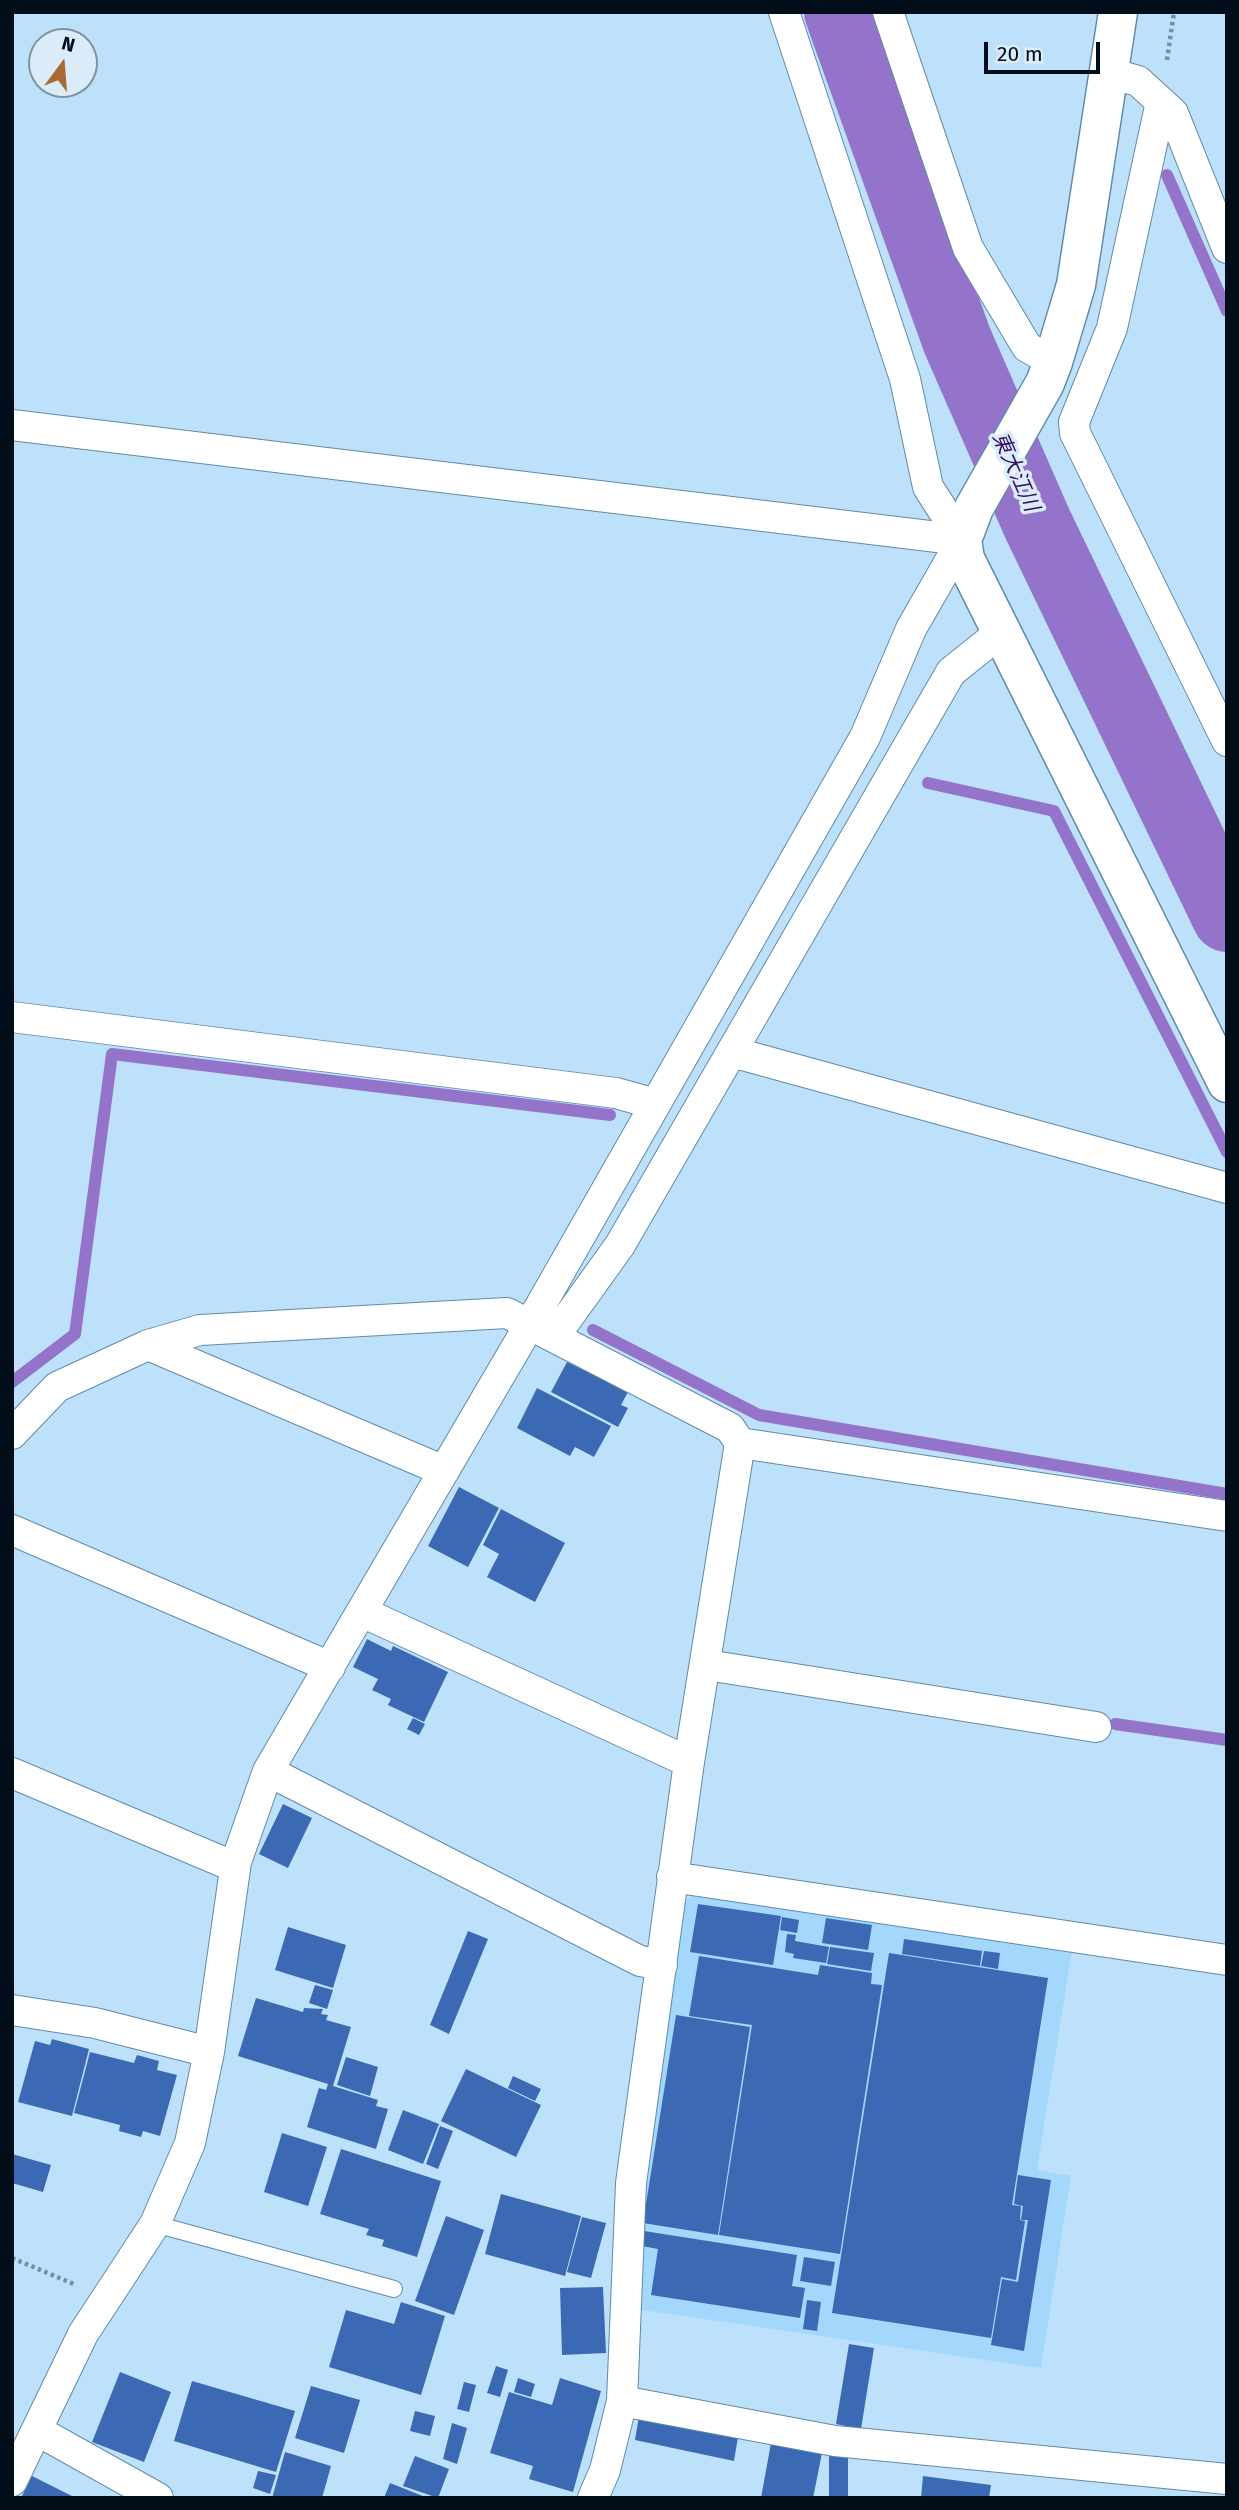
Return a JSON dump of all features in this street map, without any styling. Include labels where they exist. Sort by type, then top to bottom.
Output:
[{"type":"street","points":[[784,12],[905,379],[928,487],[968,524]]},
{"type":"street","points":[[888,12],[968,248],[1027,347],[1049,372]]},
{"type":"street","points":[[542,1331],[655,1104],[865,737],[911,629],[1049,372],[1076,285],[1118,12]]},
{"type":"street","points":[[1109,73],[1139,80],[1173,113],[1227,248]]},
{"type":"street","points":[[1161,102],[1112,328],[1074,422],[1075,433],[1227,741]]},
{"type":"street","points":[[12,425],[968,524]]},
{"type":"street","points":[[968,524],[965,559],[1227,1083]]},
{"type":"street","points":[[12,2481],[83,2334],[156,2224],[190,2143],[209,2052],[235,1867],[268,1772],[444,1471],[542,1331],[620,1245],[951,672],[1001,632]]},
{"type":"street","points":[[12,1017],[616,1093],[655,1104]]},
{"type":"street","points":[[732,1052],[1227,1188]]},
{"type":"street","points":[[12,1434],[57,1387],[148,1345],[200,1330],[507,1313],[730,1428],[740,1443],[689,1762],[631,2183],[622,2401],[605,2470],[593,2498]]},
{"type":"street","points":[[148,1345],[444,1471]]},
{"type":"street","points":[[740,1443],[1227,1516]]},
{"type":"street","points":[[12,1530],[330,1667]]},
{"type":"street","points":[[362,1612],[689,1762]]},
{"type":"street","points":[[706,1665],[1097,1727]]},
{"type":"street","points":[[268,1772],[640,1961],[662,1965]]},
{"type":"street","points":[[12,1773],[235,1867]]},
{"type":"street","points":[[673,1877],[1227,1960]]},
{"type":"street","points":[[12,2010],[95,2023],[209,2052]]},
{"type":"street","points":[[622,2401],[835,2441],[1227,2479]]},
{"type":"street","points":[[38,2431],[158,2498]]},
{"type":"lane","points":[[156,2224],[394,2289]]},
{"type":"path","points":[[12,2258],[107,2298]]},
{"type":"shaded area","points":[[695,1893],[1072,1950],[1037,2170],[1071,2176],[1041,2368],[635,2309],[635,2210],[677,1909]]},
{"type":"building","points":[[567,1362],[628,1392],[621,1405],[628,1408],[618,1427],[551,1392]]},
{"type":"building","points":[[537,1388],[611,1426],[594,1457],[575,1447],[570,1456],[517,1428]]},
{"type":"building","points":[[459,1487],[499,1508],[468,1567],[428,1546]]},
{"type":"building","points":[[501,1509],[565,1543],[535,1602],[487,1577],[499,1554],[483,1545]]},
{"type":"building","points":[[367,1639],[391,1651],[393,1646],[448,1672],[424,1722],[388,1705],[391,1699],[372,1690],[378,1679],[353,1667]]},
{"type":"building","points":[[413,1718],[425,1724],[419,1735],[407,1729]]},
{"type":"building","points":[[283,1804],[312,1818],[288,1868],[259,1854]]},
{"type":"building","points":[[698,1904],[781,1916],[773,1965],[690,1952]]},
{"type":"building","points":[[782,1917],[799,1920],[797,1933],[780,1930]]},
{"type":"building","points":[[826,1918],[872,1925],[868,1950],[822,1943]]},
{"type":"building","points":[[288,1927],[346,1945],[333,1988],[275,1970]]},
{"type":"building","points":[[468,1931],[488,1939],[449,2034],[430,2025]]},
{"type":"building","points":[[787,1934],[796,1935],[795,1941],[829,1947],[826,1963],[793,1958],[794,1954],[785,1952]]},
{"type":"building","points":[[904,1939],[982,1951],[980,1966],[902,1954]]},
{"type":"building","points":[[830,1947],[874,1953],[871,1971],[827,1964]]},
{"type":"building","points":[[984,1951],[1000,1953],[998,1969],[981,1966]]},
{"type":"building","points":[[889,1953],[1048,1978],[1012,2205],[1021,2206],[1020,2220],[1025,2221],[1016,2280],[1001,2277],[991,2338],[832,2313]]},
{"type":"building","points":[[699,1956],[818,1975],[820,1965],[872,1973],[871,1984],[882,1985],[840,2254],[719,2235],[752,2025],[689,2016]]},
{"type":"building","points":[[315,1985],[333,1990],[327,2009],[309,2003]]},
{"type":"building","points":[[256,1998],[303,2012],[304,2008],[323,2009],[321,2014],[328,2015],[326,2020],[351,2027],[333,2086],[378,2100],[376,2106],[388,2109],[376,2149],[307,2127],[319,2088],[326,2090],[328,2084],[238,2056]]},
{"type":"building","points":[[676,2015],[750,2027],[718,2235],[643,2223]]},
{"type":"building","points":[[52,2039],[89,2049],[72,2116],[18,2102],[35,2041],[50,2045]]},
{"type":"building","points":[[90,2052],[134,2063],[137,2055],[159,2061],[157,2070],[177,2075],[160,2136],[143,2131],[141,2137],[119,2131],[120,2125],[74,2113]]},
{"type":"building","points":[[346,2057],[378,2067],[370,2096],[337,2085]]},
{"type":"building","points":[[466,2069],[541,2105],[516,2157],[441,2121]]},
{"type":"building","points":[[513,2076],[541,2089],[535,2101],[508,2088]]},
{"type":"building","points":[[403,2110],[439,2124],[423,2164],[388,2150]]},
{"type":"building","points":[[440,2126],[453,2131],[438,2169],[426,2164]]},
{"type":"building","points":[[282,2133],[327,2147],[308,2206],[264,2192]]},
{"type":"building","points":[[341,2149],[441,2181],[417,2257],[382,2246],[384,2240],[366,2235],[369,2229],[320,2214]]},
{"type":"building","points":[[12,2154],[51,2165],[43,2192],[12,2183]]},
{"type":"building","points":[[1018,2175],[1051,2180],[1024,2351],[991,2345],[1002,2279],[1018,2282],[1028,2220],[1021,2220],[1023,2206],[1014,2204]]},
{"type":"building","points":[[501,2194],[581,2216],[565,2276],[485,2254]]},
{"type":"building","points":[[446,2216],[484,2230],[454,2315],[415,2301]]},
{"type":"building","points":[[582,2217],[606,2223],[591,2278],[567,2272]]},
{"type":"building","points":[[644,2231],[797,2255],[792,2286],[805,2288],[800,2318],[651,2295],[658,2249],[642,2246]]},
{"type":"building","points":[[804,2257],[835,2262],[831,2286],[800,2281]]},
{"type":"building","points":[[603,2287],[606,2353],[562,2355],[560,2288]]},
{"type":"building","points":[[807,2300],[821,2302],[817,2331],[803,2329]]},
{"type":"building","points":[[401,2302],[445,2316],[421,2395],[329,2367],[346,2310],[394,2324]]},
{"type":"building","points":[[849,2344],[874,2348],[861,2429],[836,2424]]},
{"type":"building","points":[[496,2366],[508,2370],[500,2397],[487,2393]]},
{"type":"building","points":[[120,2372],[171,2392],[144,2462],[92,2442]]},
{"type":"building","points":[[518,2378],[535,2384],[531,2397],[514,2392]]},
{"type":"building","points":[[560,2378],[601,2391],[573,2492],[529,2479],[533,2466],[490,2453],[509,2392],[552,2405]]},
{"type":"building","points":[[192,2381],[295,2411],[276,2472],[174,2441]]},
{"type":"building","points":[[464,2382],[476,2385],[469,2412],[457,2409]]},
{"type":"building","points":[[311,2386],[360,2400],[344,2453],[295,2438]]},
{"type":"building","points":[[415,2411],[435,2416],[430,2436],[410,2431]]},
{"type":"building","points":[[639,2416],[738,2437],[734,2461],[635,2440]]},
{"type":"building","points":[[452,2423],[467,2428],[457,2464],[443,2459]]},
{"type":"building","points":[[771,2443],[822,2453],[813,2498],[761,2498]]},
{"type":"building","points":[[285,2452],[331,2466],[322,2498],[272,2498]]},
{"type":"building","points":[[415,2456],[449,2469],[438,2498],[403,2486]]},
{"type":"building","points":[[829,2456],[848,2456],[848,2498],[829,2498]]},
{"type":"building","points":[[258,2471],[276,2475],[270,2494],[253,2488]]},
{"type":"building","points":[[32,2476],[76,2498],[21,2498]]},
{"type":"building","points":[[923,2476],[991,2485],[989,2498],[921,2498]]},
{"type":"building","points":[[390,2483],[428,2498],[384,2498]]},
{"type":"waterway","name":"東大江川","points":[[839,12],[957,340],[1037,523],[1227,917]]},
{"type":"waterway","points":[[1167,175],[1227,311]]},
{"type":"waterway","points":[[928,783],[1054,811],[1227,1152]]},
{"type":"waterway","points":[[12,1382],[75,1334],[112,1054],[610,1115]]},
{"type":"waterway","points":[[593,1330],[759,1415],[1227,1494]]},
{"type":"waterway","points":[[1115,1724],[1227,1740]]}]
